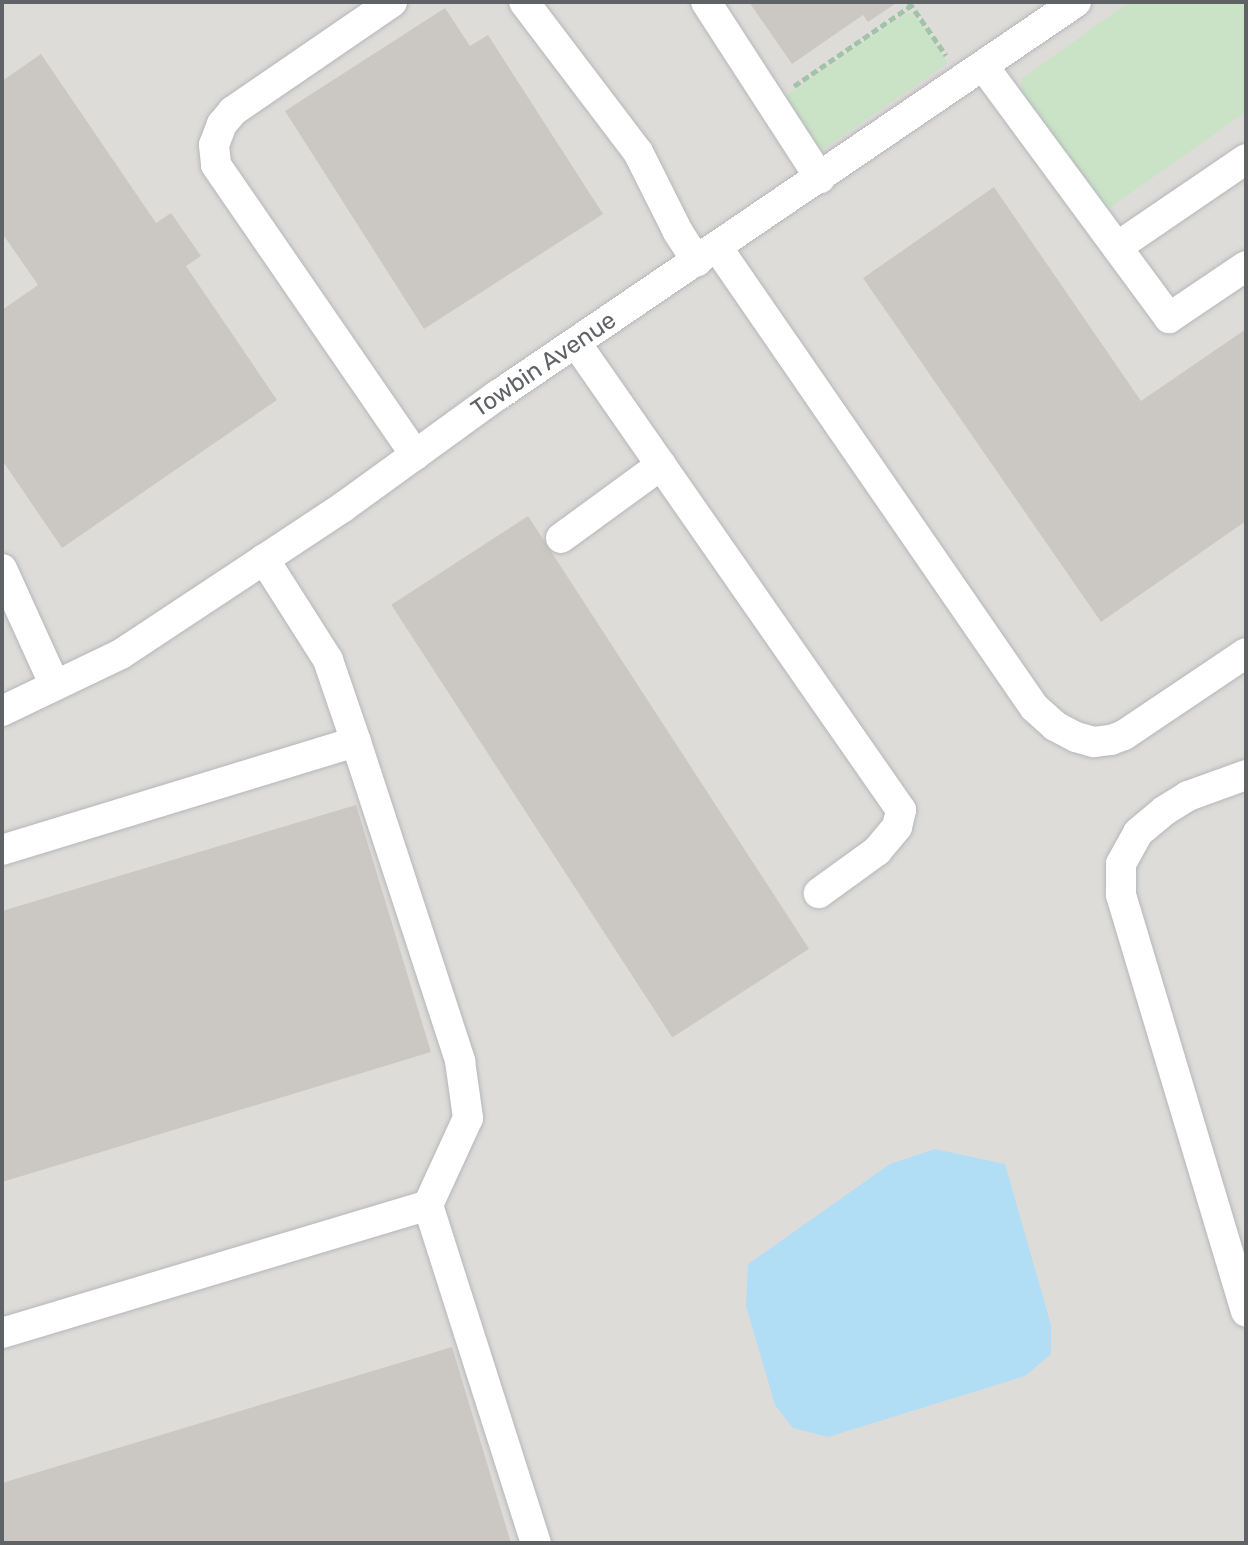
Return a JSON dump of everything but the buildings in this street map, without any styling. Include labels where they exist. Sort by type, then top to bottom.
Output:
[{"type":"street","points":[[392,2],[233,111],[222,124],[214,145],[216,165],[415,455]]},
{"type":"street","points":[[524,2],[638,152],[678,232],[707,254],[1034,707],[1055,726],[1076,737],[1094,742],[1125,735],[1246,653]]},
{"type":"street","points":[[706,2],[820,178]]},
{"type":"street","name":"Towbin Avenue","points":[[2,712],[121,654],[264,559],[1076,2]]},
{"type":"street","points":[[974,74],[1117,247],[1169,318],[1246,266]]},
{"type":"street","points":[[1117,247],[1246,159]]},
{"type":"street","points":[[576,343],[901,810],[897,827],[877,851],[819,893]]},
{"type":"street","points":[[561,538],[661,465]]},
{"type":"street","points":[[264,559],[328,660],[460,1061],[468,1118],[428,1205],[536,1543]]},
{"type":"street","points":[[2,569],[55,686]]},
{"type":"street","points":[[2,850],[356,742]]},
{"type":"street","points":[[1246,775],[1188,796],[1164,811],[1138,833],[1121,864],[1125,908],[1246,1312]]},
{"type":"street","points":[[2,1333],[428,1205]]},
{"type":"path","points":[[771,102],[911,4],[974,74]]},
{"type":"shaded area","points":[[2,2],[1246,2],[1246,1543],[2,1543]]},
{"type":"green space","points":[[1129,2],[1246,2],[1246,112],[1108,209],[1102,209],[1029,102],[1022,89],[1021,79]]},
{"type":"green space","points":[[906,13],[915,14],[948,63],[822,150],[813,142],[782,98]]},
{"type":"water","points":[[935,1149],[1005,1164],[1051,1325],[1051,1354],[1025,1376],[828,1437],[793,1428],[775,1405],[746,1306],[748,1264],[890,1164]]}]
